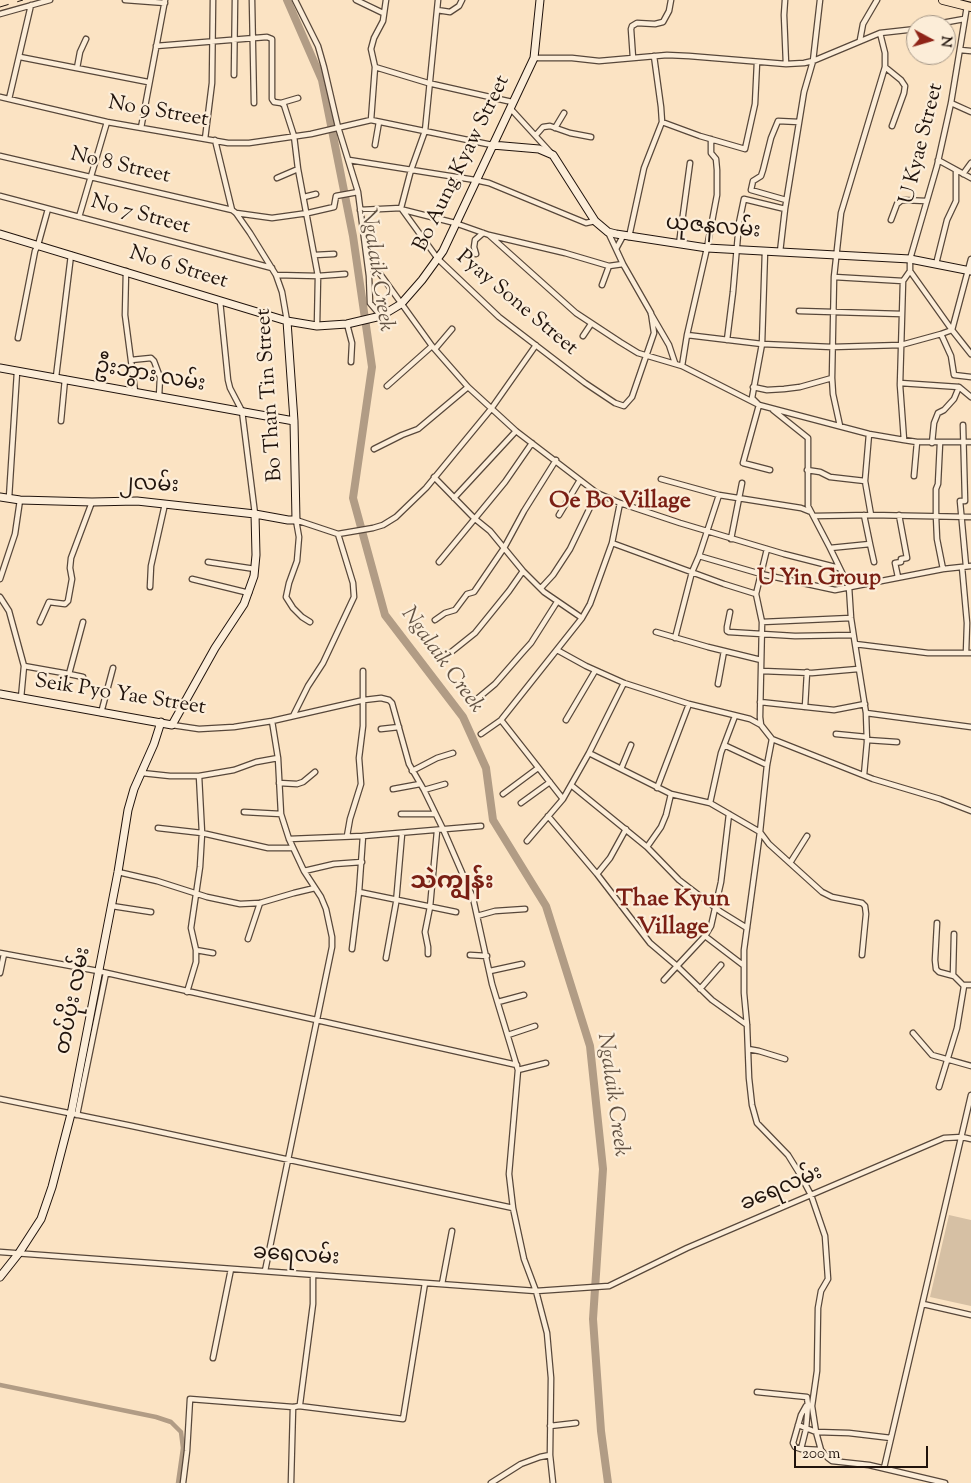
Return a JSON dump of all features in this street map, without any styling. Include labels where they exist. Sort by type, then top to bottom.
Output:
[{"type":"main road","points":[[944,0],[969,6]]},
{"type":"street","points":[[0,14],[50,0]]},
{"type":"street","points":[[125,0],[165,1],[148,82],[141,128]]},
{"type":"street","points":[[205,139],[212,82],[213,0]]},
{"type":"street","points":[[234,74],[235,0]]},
{"type":"street","points":[[252,0],[254,103]]},
{"type":"street","points":[[296,0],[318,46],[336,128],[349,160],[360,210],[369,276],[370,303],[381,316]]},
{"type":"street","points":[[356,0],[384,13]]},
{"type":"street","points":[[386,0],[382,21],[371,49],[375,67],[371,120],[492,145],[539,149],[553,155]]},
{"type":"street","points":[[402,209],[411,170],[426,131],[438,0]]},
{"type":"street","points":[[438,10],[450,12],[459,6],[462,0]]},
{"type":"street","name":"Bo Aung Kyaw Street","points":[[347,324],[381,316],[401,304],[438,260],[534,58],[540,0]]},
{"type":"street","points":[[634,58],[632,26],[663,22],[669,11],[671,0]]},
{"type":"street","points":[[785,0],[786,64]]},
{"type":"street","points":[[780,252],[786,200],[804,92],[812,61],[820,0]]},
{"type":"street","points":[[860,40],[863,24],[878,0]]},
{"type":"street","points":[[9,99],[31,5]]},
{"type":"street","name":"U Kyae Street","points":[[910,270],[910,259],[938,160],[951,103],[964,19],[969,6]]},
{"type":"street","points":[[956,20],[964,19]]},
{"type":"street","points":[[534,58],[572,58],[599,61],[654,56],[689,56],[804,64],[880,33],[906,30]]},
{"type":"street","points":[[840,426],[833,394],[832,378],[834,277],[842,213],[885,67],[885,53],[880,33]]},
{"type":"street","points":[[156,46],[267,37],[272,39],[272,99],[274,102],[281,103],[298,98]]},
{"type":"street","points":[[77,68],[80,52],[86,39]]},
{"type":"street","points":[[960,50],[971,51]]},
{"type":"street","points":[[616,249],[626,236],[644,168],[662,122],[654,56]]},
{"type":"street","points":[[20,57],[148,82]]},
{"type":"street","points":[[662,122],[745,149],[755,104],[757,62]]},
{"type":"street","points":[[375,67],[431,84],[511,104],[553,155]]},
{"type":"street","points":[[885,67],[901,80],[904,86],[904,93],[892,126]]},
{"type":"street","name":"No 9 Street","points":[[0,97],[107,122],[239,144],[311,134],[371,120]]},
{"type":"street","points":[[281,103],[284,106],[294,136],[298,169],[308,213],[318,276],[318,326]]},
{"type":"street","points":[[951,103],[971,112]]},
{"type":"street","points":[[555,128],[564,113]]},
{"type":"street","points":[[786,200],[751,190],[753,181],[760,176],[763,170],[771,138],[778,121],[799,122]]},
{"type":"street","points":[[80,217],[107,122]]},
{"type":"street","points":[[374,145],[379,122]]},
{"type":"street","points":[[536,135],[546,126],[591,137]]},
{"type":"street","points":[[682,366],[686,335],[707,248],[717,195],[716,159],[711,152],[711,139]]},
{"type":"street","name":"Bo Than Tin Street","points":[[215,140],[234,212],[263,252],[276,274],[282,292],[287,321],[294,421],[296,520],[299,537],[297,561],[286,597],[293,608],[310,622]]},
{"type":"street","name":"ယုဇနလမ်း","points":[[553,155],[595,221],[608,232],[707,248],[910,259],[970,271]]},
{"type":"street","name":"No 8 Street","points":[[0,156],[234,212],[272,218],[334,208],[336,196],[357,192]]},
{"type":"street","points":[[349,160],[489,183],[586,223],[595,221]]},
{"type":"street","points":[[938,160],[971,178]]},
{"type":"street","points":[[679,244],[690,163]]},
{"type":"street","points":[[963,174],[971,163]]},
{"type":"street","points":[[276,178],[298,169]]},
{"type":"street","points":[[936,264],[947,220],[956,201],[956,171]]},
{"type":"street","points":[[304,197],[316,194]]},
{"type":"street","name":"No 7 Street","points":[[0,196],[272,268]]},
{"type":"street","points":[[727,340],[739,223],[744,199],[785,208]]},
{"type":"street","points":[[891,220],[897,204],[902,200],[926,201]]},
{"type":"street","points":[[18,338],[34,251],[38,245],[48,209]]},
{"type":"street","points":[[360,210],[402,209],[489,235],[565,253],[609,266],[622,264]]},
{"type":"street","name":"Pyay Sone Street","points":[[402,209],[438,260],[499,317],[585,383],[616,403],[624,406],[632,397],[645,356]]},
{"type":"street","points":[[608,232],[622,264],[669,344],[675,363]]},
{"type":"street","points":[[476,254],[475,240],[482,233]]},
{"type":"street","name":"No 6 Street","points":[[0,234],[287,321],[318,326],[347,324]]},
{"type":"street","points":[[489,235],[556,297],[591,324],[645,356],[675,363],[760,405],[869,434],[918,442],[971,442]]},
{"type":"street","points":[[760,405],[752,398],[762,344],[765,251]]},
{"type":"street","points":[[315,256],[334,254]]},
{"type":"street","points":[[56,377],[71,255]]},
{"type":"street","points":[[952,330],[970,271],[971,259]]},
{"type":"street","points":[[602,285],[609,266]]},
{"type":"street","points":[[904,440],[900,383],[903,281],[910,270],[971,354]]},
{"type":"street","points":[[126,271],[125,315],[135,391]]},
{"type":"street","points":[[378,271],[433,348],[468,387],[516,431],[597,493],[620,503],[707,532],[840,568]]},
{"type":"street","points":[[276,274],[318,276],[345,274]]},
{"type":"street","points":[[834,277],[903,281]]},
{"type":"street","points":[[172,725],[215,648],[244,604],[249,593],[256,555],[255,514],[242,411],[228,380],[220,301]]},
{"type":"street","points":[[799,311],[902,314]]},
{"type":"street","points":[[645,356],[654,333],[651,313]]},
{"type":"street","points":[[347,324],[352,343],[352,362]]},
{"type":"street","points":[[583,336],[591,324]]},
{"type":"street","points":[[387,386],[433,348],[452,329]]},
{"type":"street","points":[[686,335],[762,344],[832,347],[901,345],[952,330]]},
{"type":"street","points":[[941,334],[951,356],[954,376],[971,377]]},
{"type":"street","points":[[296,520],[340,534],[383,525],[396,517],[426,488],[491,409],[536,345]]},
{"type":"street","points":[[132,360],[150,358],[154,361],[160,377],[159,397]]},
{"type":"street","name":"ဦးဘွား လမ်း","points":[[0,368],[294,421]]},
{"type":"street","points":[[9,498],[17,372]]},
{"type":"street","points":[[753,387],[767,390],[784,389],[800,387],[832,378]]},
{"type":"street","points":[[61,422],[65,379]]},
{"type":"street","points":[[900,383],[959,387],[971,397]]},
{"type":"street","points":[[374,449],[418,429],[468,387]]},
{"type":"street","points":[[932,443],[934,424],[938,413],[944,410],[954,399],[959,387]]},
{"type":"street","points":[[760,405],[743,463],[770,470]]},
{"type":"street","points":[[771,408],[808,438],[808,506],[849,587],[853,635],[866,713],[867,738],[864,775]]},
{"type":"street","points":[[855,644],[928,653],[968,653],[966,566],[960,501],[965,500],[963,425]]},
{"type":"street","points":[[454,498],[516,431]]},
{"type":"street","points":[[869,434],[865,481],[871,514]]},
{"type":"street","points":[[914,476],[918,442]]},
{"type":"street","points":[[439,562],[505,482],[532,443]]},
{"type":"street","points":[[940,443],[938,484],[936,488],[936,516],[937,539],[943,569]]},
{"type":"street","points":[[435,620],[445,613],[455,610],[467,594],[474,592],[504,548],[524,511],[556,460]]},
{"type":"street","points":[[807,470],[820,472],[830,477],[865,481]]},
{"type":"street","points":[[434,477],[474,518],[490,531],[523,571],[557,602],[582,618]]},
{"type":"street","points":[[661,479],[719,495],[801,508],[813,514],[971,517]]},
{"type":"street","points":[[559,515],[580,480]]},
{"type":"street","points":[[731,539],[742,483]]},
{"type":"street","points":[[541,588],[553,575],[570,549],[597,493]]},
{"type":"street","points":[[675,638],[692,572],[700,556],[719,495]]},
{"type":"street","name":"၂လမ်း","points":[[0,497],[20,500],[138,501],[296,520]]},
{"type":"street","points":[[0,579],[15,534],[20,500]]},
{"type":"street","points":[[40,622],[49,602],[66,604],[68,602],[72,579],[71,558],[92,502]]},
{"type":"street","points":[[481,734],[501,720],[582,618],[590,604],[612,543],[620,503]]},
{"type":"street","points":[[150,587],[151,566],[165,504]]},
{"type":"street","points":[[864,515],[874,562]]},
{"type":"street","points":[[898,577],[895,563],[901,562],[900,559],[907,558],[899,515]]},
{"type":"street","points":[[293,716],[308,686],[323,663],[354,597],[353,583],[340,534]]},
{"type":"street","points":[[612,543],[756,594]]},
{"type":"street","points":[[830,548],[870,544]]},
{"type":"street","points":[[761,725],[762,622],[756,594],[767,549]]},
{"type":"street","points":[[700,556],[761,574],[835,590],[966,566]]},
{"type":"street","points":[[208,562],[254,569]]},
{"type":"street","points":[[440,661],[474,633],[509,592],[523,571]]},
{"type":"street","points":[[192,579],[249,593]]},
{"type":"street","points":[[0,597],[9,611],[24,666],[21,698]]},
{"type":"street","points":[[477,699],[495,684],[522,654],[557,602]]},
{"type":"street","points":[[730,612],[727,631],[795,636],[853,635]]},
{"type":"street","points":[[762,622],[851,618]]},
{"type":"street","points":[[69,674],[83,622]]},
{"type":"street","points":[[656,632],[761,660]]},
{"type":"street","points":[[557,650],[624,683],[689,704],[750,719],[761,725],[772,739],[873,780],[940,799],[971,811]]},
{"type":"street","points":[[718,684],[724,651]]},
{"type":"street","points":[[24,666],[83,677]]},
{"type":"street","points":[[101,713],[113,668]]},
{"type":"street","points":[[762,670],[806,672],[858,669]]},
{"type":"street","points":[[566,720],[596,670]]},
{"type":"street","points":[[347,836],[350,818],[362,784],[360,758],[364,700],[363,671]]},
{"type":"street","points":[[805,707],[806,672]]},
{"type":"street","points":[[527,841],[563,799],[590,754],[624,683]]},
{"type":"street","name":"Seik Pyo Yae Street","points":[[0,694],[101,713],[199,728],[234,727],[272,721],[364,700],[381,698],[389,700],[392,704],[398,727]]},
{"type":"street","points":[[760,702],[834,710],[865,704]]},
{"type":"street","points":[[657,788],[689,704]]},
{"type":"street","points":[[866,713],[971,727]]},
{"type":"street","points":[[710,803],[724,745],[735,716]]},
{"type":"street","points":[[750,719],[760,716]]},
{"type":"street","points":[[501,720],[563,799]]},
{"type":"street","points":[[265,1271],[331,954],[332,937],[326,909],[293,848],[281,814],[278,758],[272,721]]},
{"type":"street","name":"တပ်ပိုး လမ်း","points":[[0,1277],[19,1253],[41,1219],[74,1115],[128,810],[134,789],[154,744],[161,722]]},
{"type":"street","points":[[381,729],[398,727],[405,754],[412,770],[424,790],[440,830],[473,898],[498,1002],[517,1067],[518,1085],[509,1174],[513,1208],[524,1259],[536,1291],[547,1333],[550,1378],[550,1455],[553,1483]]},
{"type":"street","points":[[836,734],[897,742]]},
{"type":"street","points":[[772,739],[767,765],[743,965],[752,1105],[757,1123],[788,1156],[811,1195],[825,1236],[828,1279],[821,1292],[818,1308],[817,1371],[801,1449]]},
{"type":"street","points":[[621,769],[631,745]]},
{"type":"street","points":[[724,745],[767,765]]},
{"type":"street","points":[[412,770],[453,753]]},
{"type":"street","points":[[590,754],[671,794],[710,803],[760,832],[769,844],[822,892],[832,897],[864,904],[866,914],[862,955]]},
{"type":"street","points":[[142,772],[170,776],[199,776],[234,770],[256,762],[278,758]]},
{"type":"street","points":[[503,794],[538,768]]},
{"type":"street","points":[[279,783],[297,784],[315,772]]},
{"type":"street","points":[[187,992],[196,962],[196,950],[191,928],[200,867],[202,833],[199,776]]},
{"type":"street","points":[[521,803],[550,782]]},
{"type":"street","points":[[393,789],[420,784]]},
{"type":"street","points":[[424,790],[445,784]]},
{"type":"street","points":[[571,785],[647,847],[679,880],[721,912],[747,928]]},
{"type":"street","points":[[647,847],[666,815],[671,794]]},
{"type":"street","points":[[244,812],[281,814]]},
{"type":"street","points":[[401,814],[435,814]]},
{"type":"street","points":[[664,980],[705,936],[711,926],[716,907],[729,814]]},
{"type":"street","points":[[548,816],[650,943],[712,1000],[747,1025]]},
{"type":"street","points":[[289,839],[402,834],[481,826]]},
{"type":"street","points":[[158,828],[202,833],[268,848],[293,848]]},
{"type":"street","points":[[596,874],[610,858],[626,829]]},
{"type":"street","points":[[428,954],[425,932],[430,907],[435,844],[440,830]]},
{"type":"street","points":[[386,958],[395,901],[402,834]]},
{"type":"street","points":[[352,950],[362,862],[363,836]]},
{"type":"street","points":[[790,863],[806,836]]},
{"type":"street","points":[[304,871],[334,864],[362,862]]},
{"type":"street","points":[[118,872],[157,881],[207,897],[240,904],[260,903],[315,888]]},
{"type":"street","points":[[359,892],[395,901],[456,912]]},
{"type":"street","points":[[248,939],[260,903]]},
{"type":"street","points":[[112,906],[150,912]]},
{"type":"street","points":[[477,916],[495,911],[525,909]]},
{"type":"street","points":[[937,923],[936,968],[940,972],[952,975],[963,985],[971,985]]},
{"type":"street","points":[[952,975],[954,934]]},
{"type":"street","points":[[705,936],[743,965]]},
{"type":"street","points":[[196,950],[214,953]]},
{"type":"street","points":[[0,973],[2,954],[98,971],[317,1019],[517,1067],[546,1063]]},
{"type":"street","points":[[470,955],[487,956]]},
{"type":"street","points":[[490,971],[522,964]]},
{"type":"street","points":[[700,989],[720,965]]},
{"type":"street","points":[[74,1115],[106,973]]},
{"type":"street","points":[[940,1087],[957,1028],[963,985]]},
{"type":"street","points":[[498,1002],[524,995]]},
{"type":"street","points":[[508,1035],[535,1026]]},
{"type":"street","points":[[913,1033],[932,1055],[971,1066]]},
{"type":"street","points":[[748,1049],[759,1050],[785,1059]]},
{"type":"street","points":[[884,1468],[971,1095]]},
{"type":"street","points":[[0,1100],[513,1208]]},
{"type":"street","name":"ခရေလမ်း","points":[[0,1252],[536,1291],[609,1286],[687,1248],[944,1138],[962,1137],[971,1139]]},
{"type":"street","points":[[442,1284],[452,1231]]},
{"type":"street","points":[[213,1358],[231,1269]]},
{"type":"street","points":[[299,1406],[313,1304],[313,1275]]},
{"type":"street","points":[[183,1483],[190,1399],[299,1406],[404,1419],[425,1282]]},
{"type":"street","points":[[923,1304],[971,1315]]},
{"type":"street","points":[[757,1392],[805,1396],[810,1405],[821,1450],[832,1461],[884,1468],[934,1482],[945,1483]]},
{"type":"street","points":[[810,1405],[804,1409],[793,1443],[795,1447],[801,1449],[821,1450]]},
{"type":"street","points":[[291,1483],[293,1407]]},
{"type":"street","points":[[550,1426],[576,1423]]},
{"type":"street","points":[[798,1425],[816,1432],[849,1433],[891,1438]]},
{"type":"street","points":[[491,1483],[521,1464],[550,1455]]},
{"type":"shaded area","points":[[949,1215],[971,1220],[971,1306],[930,1297]]},
{"type":"waterway","name":"Ngalaik Creek","points":[[287,0],[322,80],[353,236],[372,367],[353,498],[385,615],[463,717],[486,768],[493,820],[546,906],[590,1046],[603,1169],[593,1319],[601,1431],[608,1483]]},
{"type":"waterway","points":[[0,1385],[156,1417],[171,1422],[181,1432],[183,1448],[178,1483]]},
{"type":"railway","points":[[0,7],[23,0]]},
{"type":"district","name":"Oe Bo Village","points":[[620,503]]},
{"type":"district","name":"U Yin Group","points":[[819,580]]},
{"type":"district","name":"သဲကျွန်း","points":[[452,884]]},
{"type":"district","name":"Thae Kyun Village","points":[[673,915]]}]
